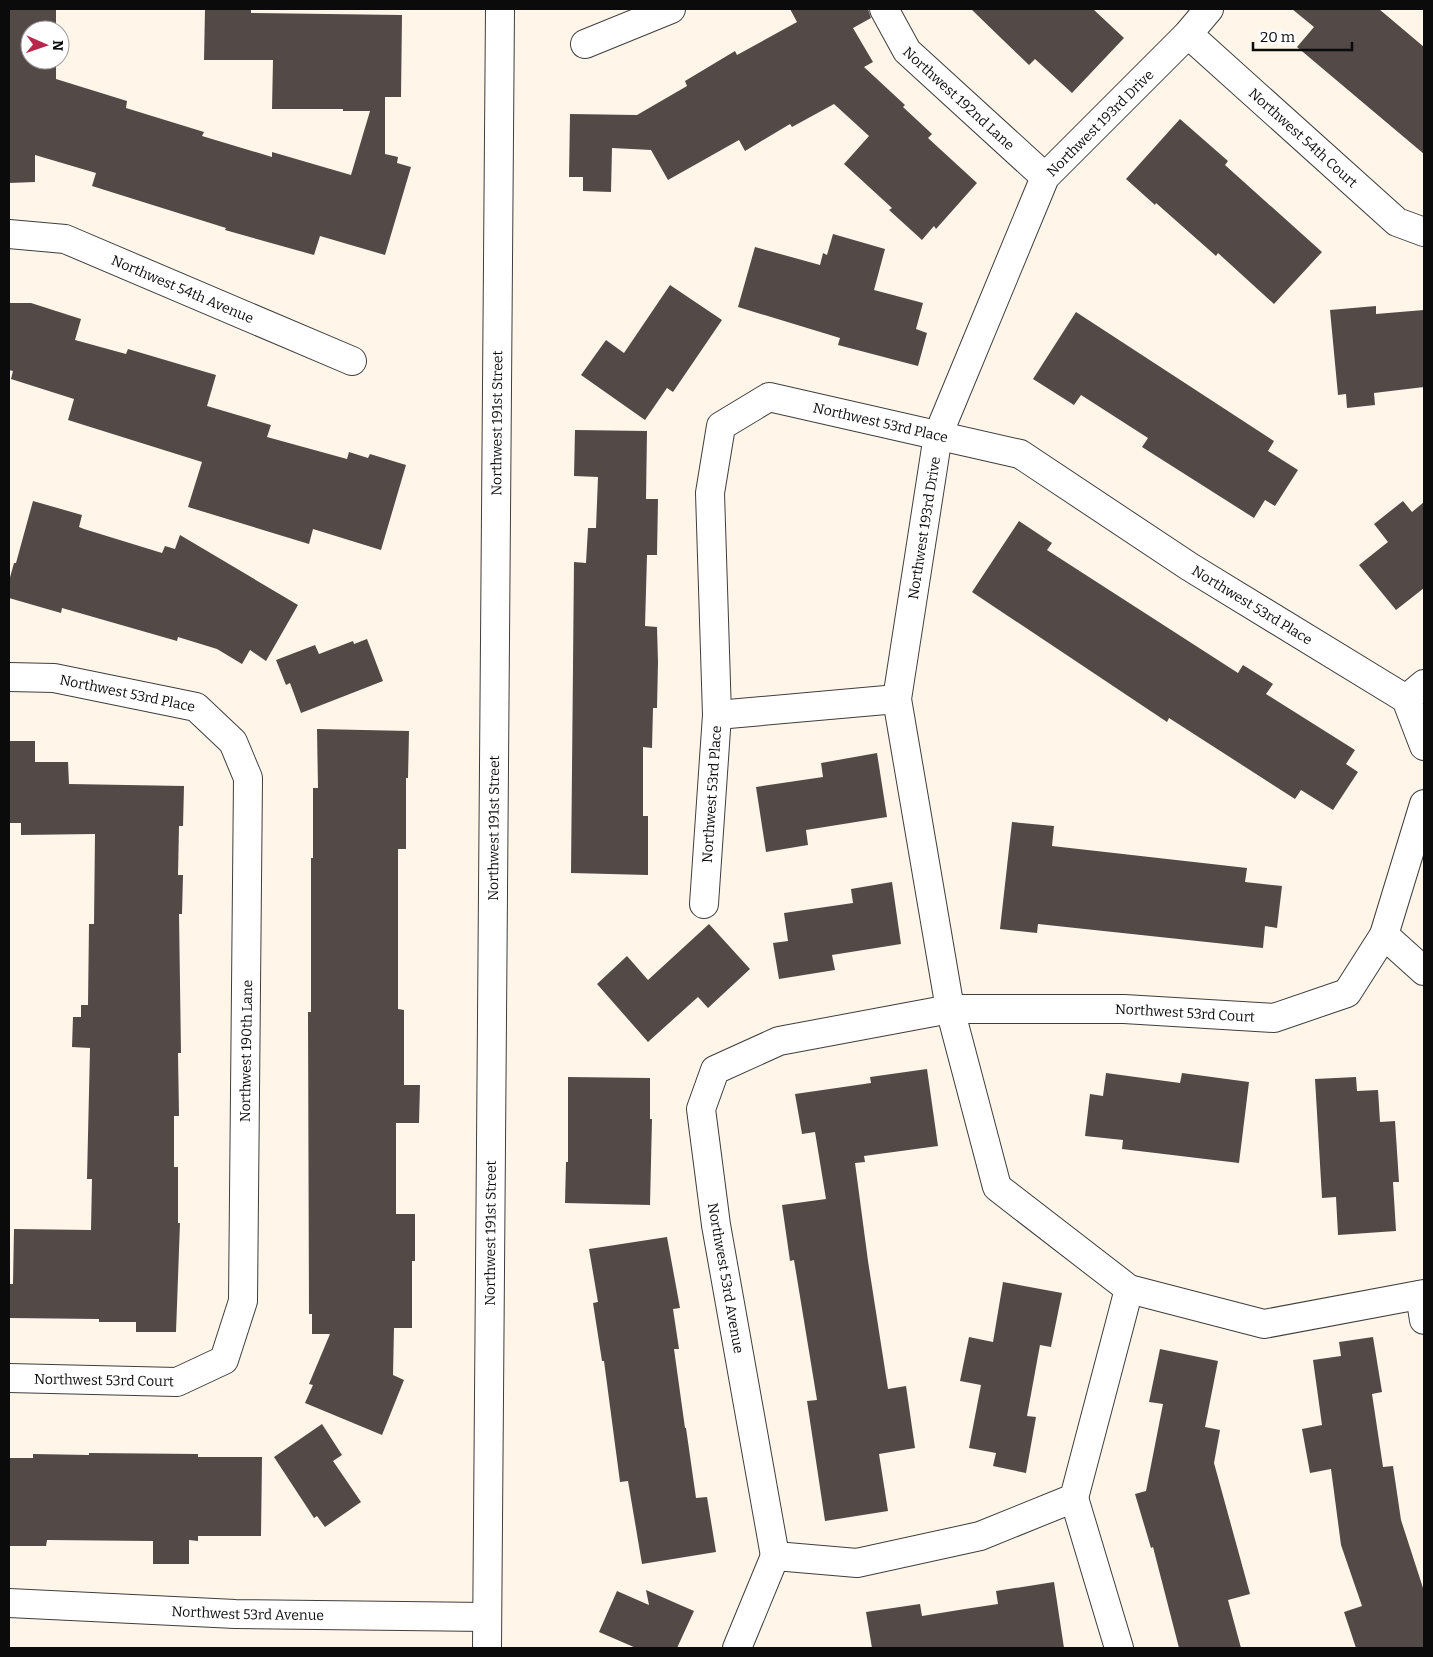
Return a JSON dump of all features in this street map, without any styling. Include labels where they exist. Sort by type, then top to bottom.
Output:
[{"type":"street","name":"Northwest 191st Street","points":[[487,1648],[500,9]]},
{"type":"street","points":[[585,44],[670,9]]},
{"type":"street","name":"Northwest 192nd Lane","points":[[884,9],[907,51],[1045,177]]},
{"type":"street","name":"Northwest 193rd Drive","points":[[950,1009],[897,699],[938,435],[1045,177],[1188,34],[1208,9]]},
{"type":"street","name":"Northwest 54th Court","points":[[1188,34],[1396,222],[1424,232]]},
{"type":"street","name":"Northwest 54th Avenue","points":[[9,234],[65,239],[352,361]]},
{"type":"street","name":"Northwest 53rd Place","points":[[704,904],[717,715],[710,493],[721,426],[769,396],[1020,454],[1190,566],[1415,692],[1424,746]]},
{"type":"street","name":"Northwest 53rd Place","points":[[9,677],[54,678],[196,707],[233,742]]},
{"type":"street","points":[[717,715],[897,699]]},
{"type":"street","name":"Northwest 190th Lane","points":[[224,1360],[243,1301],[248,778],[233,742]]},
{"type":"street","points":[[1424,804],[1384,935],[1424,971]]},
{"type":"street","name":"Northwest 53rd Court","points":[[950,1009],[1124,1010],[1274,1018],[1347,993],[1384,935]]},
{"type":"street","name":"Northwest 53rd Avenue","points":[[776,1556],[716,1225],[701,1110],[715,1070],[779,1041],[950,1009]]},
{"type":"street","points":[[950,1009],[997,1186],[1129,1289],[1264,1324],[1423,1303]]},
{"type":"street","points":[[1119,1648],[1074,1498],[1129,1289]]},
{"type":"street","name":"Northwest 53rd Court","points":[[9,1378],[178,1382],[224,1360]]},
{"type":"street","points":[[737,1648],[776,1556],[857,1563],[980,1536],[1074,1498]]},
{"type":"street","name":"Northwest 53rd Avenue","points":[[9,1603],[235,1614],[487,1617]]},
{"type":"building","points":[[9,9],[56,9],[56,20],[20,20],[20,70],[56,70],[56,79],[127,101],[126,108],[204,132],[202,136],[272,157],[272,152],[351,175],[370,111],[272,109],[273,60],[204,60],[205,9],[251,9],[251,13],[402,15],[401,97],[385,97],[385,154],[398,157],[397,163],[411,167],[385,255],[320,236],[314,255],[225,230],[226,228],[92,186],[96,173],[35,155],[35,182],[9,183]]},
{"type":"building","points":[[790,9],[868,9],[871,18],[853,28],[873,62],[864,67],[905,105],[903,107],[932,134],[928,138],[977,183],[936,229],[934,226],[922,240],[889,210],[892,208],[844,164],[869,136],[834,104],[792,127],[790,124],[745,151],[739,140],[668,180],[651,150],[612,148],[611,192],[583,191],[583,177],[569,177],[570,114],[637,115],[687,86],[685,81],[735,51],[737,55],[797,22]]},
{"type":"building","points":[[971,9],[1093,9],[1124,38],[1072,93],[1035,59],[1029,65]]},
{"type":"building","points":[[1292,9],[1379,9],[1424,47],[1424,154],[1297,47],[1314,27]]},
{"type":"building","points":[[1180,119],[1228,161],[1225,165],[1322,252],[1274,304],[1218,253],[1216,256],[1126,179]]},
{"type":"building","points":[[833,234],[885,249],[874,290],[923,303],[916,329],[927,333],[918,366],[838,345],[840,338],[738,307],[755,247],[820,265],[823,253],[827,255]]},
{"type":"building","points":[[670,285],[722,320],[673,392],[667,388],[645,420],[581,375],[606,340],[624,353]]},
{"type":"building","points":[[9,303],[31,303],[81,319],[75,340],[126,354],[128,349],[216,375],[207,406],[271,425],[267,437],[347,459],[349,452],[368,458],[370,454],[406,465],[381,550],[313,529],[309,544],[188,507],[202,462],[68,420],[74,399],[11,379],[13,371],[9,370]]},
{"type":"building","points":[[1376,306],[1376,314],[1424,310],[1424,387],[1374,393],[1375,405],[1347,408],[1346,394],[1338,395],[1330,310]]},
{"type":"building","points":[[1076,312],[1274,441],[1268,451],[1298,470],[1275,506],[1265,500],[1254,518],[1142,447],[1148,438],[1081,395],[1074,405],[1033,379]]},
{"type":"building","points":[[575,430],[647,431],[646,499],[658,499],[657,555],[647,555],[645,626],[657,627],[658,662],[657,708],[653,708],[652,748],[643,747],[643,816],[648,816],[648,875],[571,873],[574,562],[586,563],[588,528],[596,528],[598,477],[574,476]]},
{"type":"building","points":[[33,501],[82,515],[79,527],[162,553],[165,546],[175,549],[180,535],[298,605],[266,661],[250,650],[242,664],[217,649],[178,637],[177,641],[62,608],[61,613],[9,598],[9,581],[14,563],[16,563]]},
{"type":"building","points":[[1403,501],[1412,512],[1424,502],[1424,588],[1396,610],[1359,565],[1388,542],[1374,524]]},
{"type":"building","points":[[1019,521],[1052,543],[1047,550],[1238,673],[1243,665],[1273,684],[1266,694],[1355,750],[1346,764],[1358,772],[1333,810],[1301,790],[1295,799],[1169,718],[1167,722],[972,592]]},
{"type":"building","points":[[367,639],[383,681],[301,713],[290,683],[286,685],[276,660],[315,645],[319,654],[353,641],[354,644]]},
{"type":"building","points":[[317,729],[409,731],[408,778],[406,778],[406,849],[398,849],[398,1009],[404,1010],[404,1085],[420,1085],[419,1123],[396,1123],[396,1214],[415,1214],[415,1261],[412,1261],[412,1328],[394,1328],[393,1375],[404,1380],[382,1435],[305,1403],[313,1385],[309,1384],[330,1334],[312,1334],[312,1314],[309,1314],[308,1012],[311,1012],[311,858],[313,858],[313,788],[318,788]]},
{"type":"building","points":[[9,741],[35,741],[35,762],[68,762],[69,784],[184,786],[183,826],[179,826],[178,875],[183,875],[182,914],[179,914],[181,1053],[178,1053],[179,1116],[174,1116],[174,1167],[178,1167],[178,1223],[180,1223],[176,1332],[136,1332],[136,1322],[99,1322],[99,1319],[9,1318],[9,1284],[13,1284],[14,1229],[91,1230],[92,1179],[87,1179],[90,1048],[72,1047],[73,1017],[81,1017],[81,1005],[88,1005],[89,924],[94,924],[95,834],[21,835],[21,823],[10,823]]},
{"type":"building","points":[[877,753],[887,817],[806,830],[808,845],[766,852],[756,787],[823,777],[821,763]]},
{"type":"building","points":[[1012,822],[1054,826],[1052,846],[1247,868],[1245,882],[1282,886],[1277,928],[1265,926],[1263,948],[1038,924],[1037,933],[1000,929]]},
{"type":"building","points":[[892,882],[901,944],[832,955],[835,970],[779,979],[773,943],[788,941],[784,913],[853,903],[851,889]]},
{"type":"building","points":[[709,924],[750,969],[708,1008],[698,997],[648,1042],[597,984],[627,956],[648,980]]},
{"type":"building","points":[[927,1069],[938,1146],[864,1156],[865,1162],[855,1163],[888,1389],[906,1386],[915,1448],[879,1454],[888,1511],[825,1521],[807,1401],[817,1400],[794,1260],[790,1261],[782,1205],[826,1199],[815,1132],[802,1134],[795,1094],[871,1083],[870,1077]]},
{"type":"building","points":[[1106,1073],[1180,1083],[1182,1073],[1249,1082],[1239,1163],[1122,1149],[1123,1140],[1085,1136],[1090,1094],[1103,1096]]},
{"type":"building","points":[[568,1077],[650,1078],[650,1119],[652,1119],[650,1205],[565,1203],[566,1162],[568,1162]]},
{"type":"building","points":[[1356,1077],[1357,1091],[1378,1090],[1380,1122],[1395,1121],[1399,1182],[1393,1182],[1396,1231],[1338,1235],[1336,1197],[1322,1198],[1315,1079]]},
{"type":"building","points":[[667,1237],[680,1308],[673,1309],[679,1349],[674,1349],[685,1428],[696,1498],[707,1497],[716,1552],[642,1564],[628,1481],[620,1482],[604,1361],[602,1361],[593,1303],[598,1302],[589,1249]]},
{"type":"building","points":[[1003,1282],[1062,1293],[1051,1347],[1040,1345],[1027,1416],[1036,1417],[1026,1473],[993,1466],[996,1453],[969,1448],[981,1385],[960,1381],[969,1337],[993,1342]]},
{"type":"building","points":[[1373,1337],[1382,1392],[1372,1394],[1383,1467],[1393,1466],[1401,1520],[1424,1591],[1424,1648],[1356,1648],[1344,1612],[1362,1606],[1341,1545],[1331,1469],[1310,1473],[1302,1429],[1322,1425],[1313,1360],[1341,1356],[1339,1342]]},
{"type":"building","points":[[1160,1349],[1218,1361],[1205,1427],[1220,1430],[1214,1463],[1250,1594],[1228,1600],[1241,1648],[1179,1648],[1153,1547],[1151,1548],[1135,1494],[1146,1491],[1163,1404],[1149,1402]]},
{"type":"building","points":[[322,1424],[342,1455],[333,1461],[361,1502],[325,1527],[317,1516],[314,1518],[274,1457]]},
{"type":"building","points":[[89,1453],[198,1454],[198,1457],[262,1457],[261,1536],[198,1536],[198,1541],[189,1540],[189,1564],[153,1564],[153,1541],[47,1540],[46,1546],[9,1546],[9,1458],[33,1458],[33,1454],[89,1455]]},
{"type":"building","points":[[1054,1582],[1064,1648],[872,1648],[866,1612],[920,1604],[922,1616],[998,1604],[996,1591]]},
{"type":"building","points":[[646,1590],[694,1611],[677,1648],[636,1648],[599,1632],[617,1591],[649,1605]]}]
